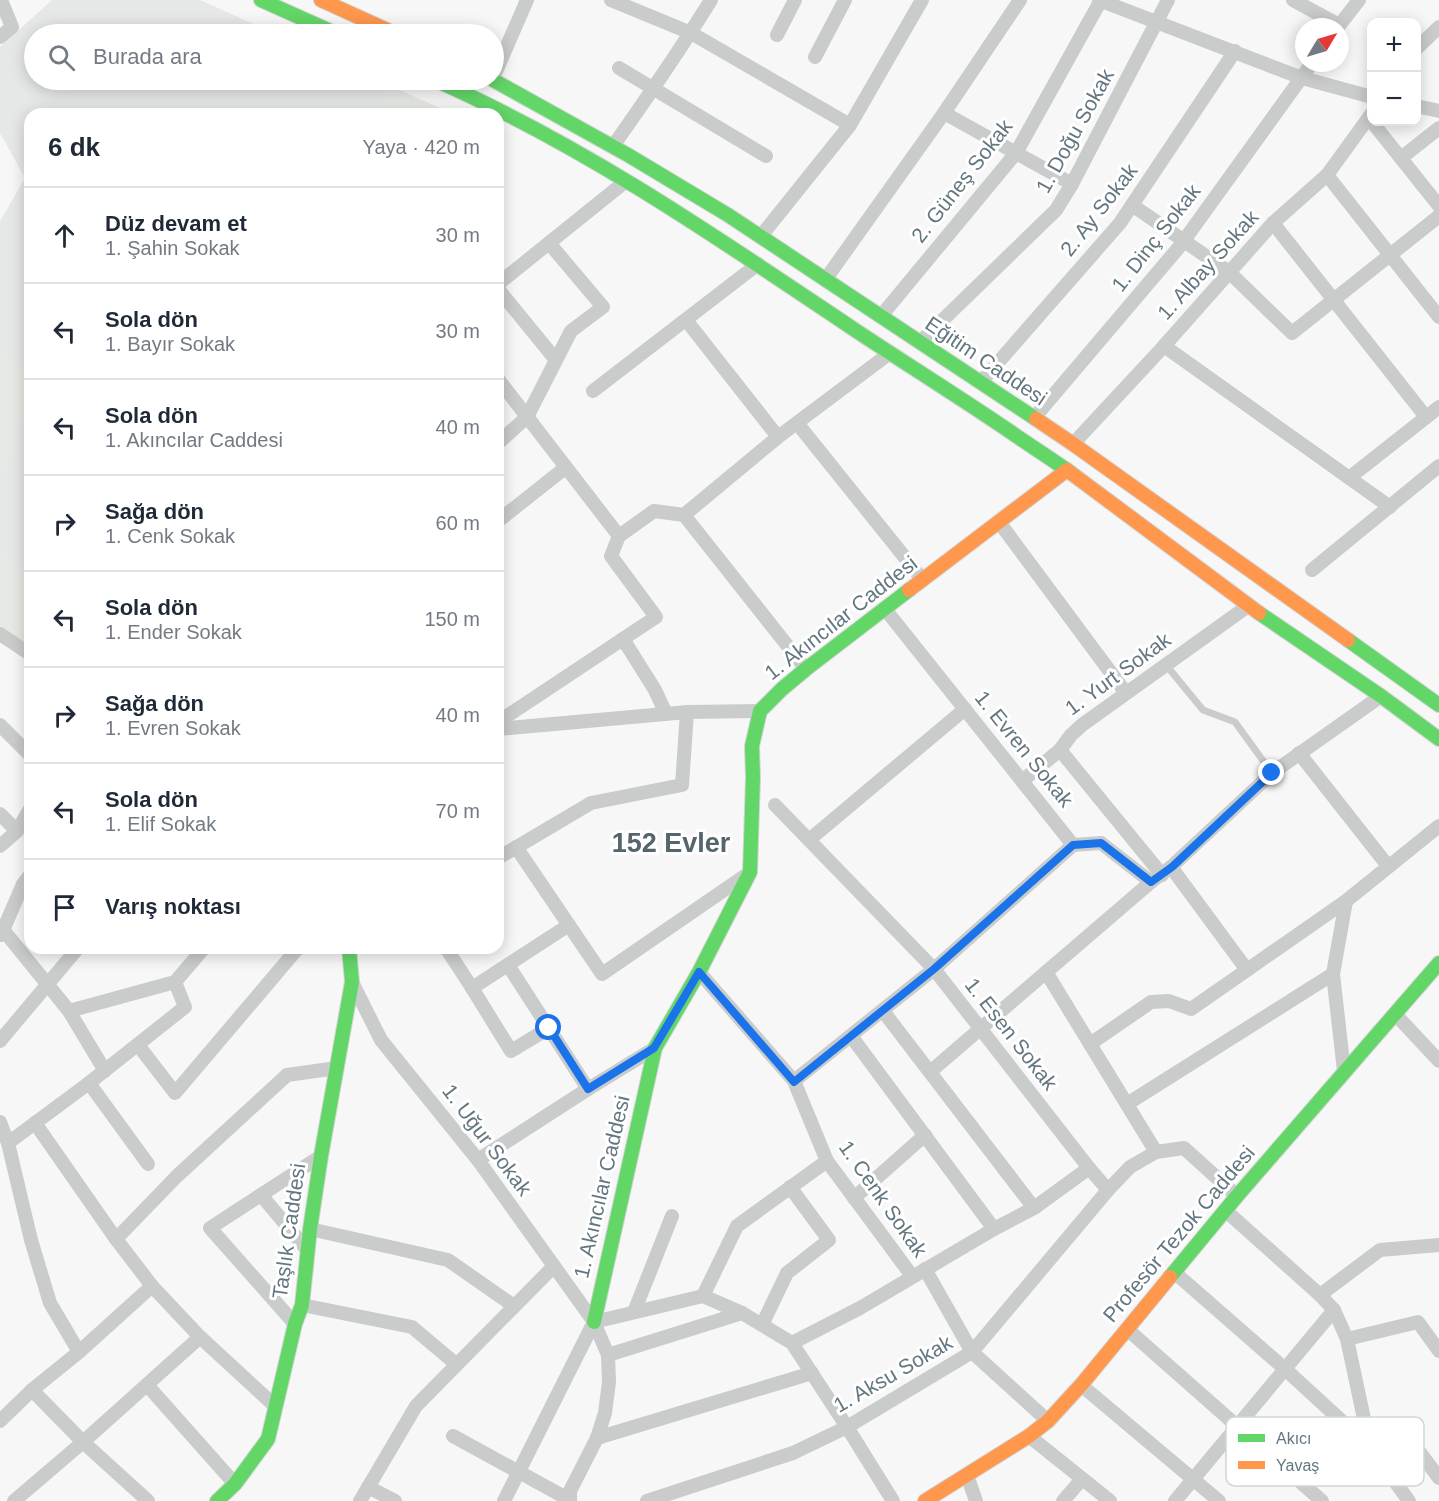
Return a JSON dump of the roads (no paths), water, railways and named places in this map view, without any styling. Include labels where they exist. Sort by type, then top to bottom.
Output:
[{"type":"main road","points":[[261,0],[315,24]]},
{"type":"main road","points":[[321,0],[337,3],[377,24]]},
{"type":"main road","name":"Eğitim Caddesi","points":[[504,84],[613,146],[761,236],[981,382],[1073,444],[1439,705]]},
{"type":"main road","points":[[454,90],[487,108]]},
{"type":"main road","points":[[504,117],[574,150],[698,225],[949,390],[1068,470],[1248,606],[1381,696],[1439,739]]},
{"type":"main road","name":"1. Akıncılar Caddesi","points":[[594,1322],[654,1048],[699,972],[750,873],[752,746],[760,711],[806,669],[1068,470]]},
{"type":"main road","name":"Taşlık Caddesi","points":[[217,1501],[235,1484],[268,1439],[295,1324],[302,1305],[321,1156],[351,982],[349,954]]},
{"type":"main road","name":"Profesör Tezok Caddesi","points":[[925,1501],[1029,1436],[1048,1421],[1081,1385],[1225,1210],[1439,963]]},
{"type":"street","points":[[0,37],[12,27],[1,0]]},
{"type":"street","points":[[504,53],[527,0]]},
{"type":"street","points":[[611,0],[691,33],[850,125]]},
{"type":"street","points":[[613,146],[711,0]]},
{"type":"street","points":[[777,35],[795,0]]},
{"type":"street","points":[[814,57],[846,0]]},
{"type":"street","points":[[761,236],[850,125],[922,0]]},
{"type":"street","points":[[825,280],[944,113],[1020,0]]},
{"type":"street","points":[[1100,0],[1302,78],[1367,94]]},
{"type":"street","name":"2. Güneş Sokak","points":[[880,316],[1016,153],[1100,0]]},
{"type":"street","name":"1. Doğu Sokak","points":[[920,342],[1056,210],[1072,184],[1168,0]]},
{"type":"street","points":[[1293,0],[1324,18]]},
{"type":"street","points":[[1344,18],[1359,0]]},
{"type":"street","points":[[1421,44],[1439,27]]},
{"type":"street","name":"2. Ay Sokak","points":[[981,382],[1120,223],[1234,51]]},
{"type":"street","points":[[619,68],[766,156]]},
{"type":"street","name":"1. Dinç Sokak","points":[[1034,418],[1184,240],[1306,72]]},
{"type":"street","points":[[1421,107],[1439,111]]},
{"type":"street","points":[[944,113],[1072,184]]},
{"type":"street","name":"1. Albay Sokak","points":[[1073,444],[1273,223],[1327,175],[1367,123]]},
{"type":"street","points":[[1377,126],[1439,206]]},
{"type":"street","points":[[1401,158],[1439,128]]},
{"type":"street","points":[[1327,175],[1439,317]]},
{"type":"street","points":[[504,279],[626,181]]},
{"type":"street","points":[[1132,205],[1229,272],[1292,333],[1439,216]]},
{"type":"street","points":[[1273,223],[1426,417]]},
{"type":"street","points":[[504,438],[527,417],[571,331],[603,307],[549,243]]},
{"type":"street","points":[[593,391],[758,264]]},
{"type":"street","points":[[504,297],[556,360]]},
{"type":"street","points":[[686,320],[778,437]]},
{"type":"street","points":[[1164,346],[1390,507]]},
{"type":"street","points":[[684,516],[778,437],[890,353]]},
{"type":"street","points":[[504,387],[619,536]]},
{"type":"street","points":[[1349,478],[1439,407]]},
{"type":"street","points":[[797,423],[923,580]]},
{"type":"street","points":[[1312,570],[1439,466]]},
{"type":"street","points":[[504,516],[565,468]]},
{"type":"street","points":[[504,718],[656,617],[611,556],[619,536],[654,512],[684,516],[806,669]]},
{"type":"street","points":[[999,522],[1126,693]]},
{"type":"street","name":"1. Yurt Sokak","points":[[1022,781],[1060,750],[1082,725],[1248,606]]},
{"type":"street","name":"1. Evren Sokak","points":[[885,609],[1073,845]]},
{"type":"street","points":[[0,633],[24,650]]},
{"type":"street","points":[[623,639],[655,690],[666,714]]},
{"type":"street","points":[[930,1072],[1161,875],[1272,773],[1381,696]]},
{"type":"street","points":[[809,840],[965,709]]},
{"type":"street","points":[[504,728],[687,712],[760,711]]},
{"type":"street","points":[[504,854],[591,803],[682,785],[687,712]]},
{"type":"street","points":[[0,725],[24,749]]},
{"type":"street","points":[[1060,750],[1161,875],[1247,970]]},
{"type":"street","points":[[1299,753],[1389,866]]},
{"type":"street","name":"1. Esen Sokak","points":[[775,805],[934,969],[1108,1190]]},
{"type":"street","points":[[0,814],[17,831]]},
{"type":"street","points":[[0,846],[17,831],[24,819]]},
{"type":"street","points":[[1090,1044],[1151,1002],[1169,1001],[1191,1009],[1346,901],[1439,826]]},
{"type":"street","points":[[794,1082],[934,969],[1073,845],[1101,843],[1161,875]]},
{"type":"street","points":[[516,847],[602,974],[750,873]]},
{"type":"street","points":[[24,883],[1,931],[69,1011],[105,1071]]},
{"type":"street","points":[[1344,1071],[1333,974],[1346,901]]},
{"type":"street","points":[[472,988],[569,925]]},
{"type":"street","points":[[0,1041],[73,954]]},
{"type":"street","points":[[69,1011],[176,982],[199,954]]},
{"type":"street","points":[[138,1045],[175,1093],[293,954]]},
{"type":"street","points":[[450,954],[511,1051],[549,1028]]},
{"type":"street","points":[[508,965],[588,1089]]},
{"type":"street","name":"1. Cenk Sokak","points":[[699,972],[794,1082],[826,1161],[912,1276]]},
{"type":"street","points":[[1046,972],[1156,1152],[1184,1149],[1237,1196]]},
{"type":"street","points":[[1127,1104],[1333,974]]},
{"type":"street","points":[[8,1143],[105,1071],[185,1007],[176,982]]},
{"type":"street","name":"1. Uğur Sokak","points":[[351,982],[381,1040],[478,1160],[594,1322]]},
{"type":"street","points":[[883,1011],[1034,1208]]},
{"type":"street","points":[[1395,1014],[1439,1061]]},
{"type":"street","points":[[851,1036],[994,1228]]},
{"type":"street","points":[[478,1160],[654,1048]]},
{"type":"street","points":[[116,1239],[177,1176],[287,1075],[337,1068]]},
{"type":"street","points":[[89,1083],[148,1164]]},
{"type":"street","points":[[0,1122],[8,1143],[31,1240],[50,1303],[79,1352]]},
{"type":"street","points":[[35,1123],[116,1239],[152,1286],[200,1337],[276,1406]]},
{"type":"street","points":[[854,1198],[925,1135]]},
{"type":"street","name":"1. Aksu Sokak","points":[[647,1501],[794,1453],[847,1427],[972,1352],[1108,1190],[1130,1167],[1156,1152]]},
{"type":"street","points":[[295,1324],[210,1228],[321,1156]]},
{"type":"street","points":[[703,1296],[737,1226],[826,1161]]},
{"type":"street","points":[[792,1343],[860,1308],[994,1228],[1034,1208],[1089,1168]]},
{"type":"street","points":[[762,1325],[787,1273],[829,1240],[790,1187]]},
{"type":"street","points":[[261,1195],[308,1251]]},
{"type":"street","points":[[1225,1210],[1334,1310],[1347,1339],[1364,1417]]},
{"type":"street","points":[[634,1312],[672,1216]]},
{"type":"street","points":[[310,1229],[448,1260],[514,1306]]},
{"type":"street","points":[[1320,1295],[1380,1250],[1439,1245]]},
{"type":"street","points":[[360,1501],[416,1406],[554,1266]]},
{"type":"street","name":"1. Cenk Sokak","points":[[924,1269],[972,1352],[1048,1421]]},
{"type":"street","points":[[1173,1272],[1286,1369],[1338,1417]]},
{"type":"street","points":[[3,1413],[79,1352],[152,1286]]},
{"type":"street","points":[[504,1501],[594,1322],[703,1296],[742,1313],[792,1343],[892,1501]]},
{"type":"street","points":[[302,1305],[412,1327],[456,1364]]},
{"type":"street","points":[[1246,1417],[1334,1310]]},
{"type":"street","points":[[608,1355],[742,1313]]},
{"type":"street","points":[[453,1436],[570,1501],[570,1491],[597,1438],[605,1413],[609,1382],[608,1355],[594,1322]]},
{"type":"street","points":[[1347,1339],[1418,1322],[1439,1351]]},
{"type":"street","points":[[1127,1329],[1228,1417]]},
{"type":"street","points":[[14,1501],[200,1337]]},
{"type":"street","points":[[597,1438],[812,1373]]},
{"type":"street","points":[[147,1385],[235,1484]]},
{"type":"street","points":[[1081,1385],[1219,1501]]},
{"type":"street","points":[[32,1390],[83,1442],[148,1501]]},
{"type":"street","points":[[1029,1436],[1110,1501]]},
{"type":"street","points":[[1175,1501],[1226,1440]]},
{"type":"street","points":[[1424,1458],[1439,1478]]},
{"type":"street","points":[[967,1475],[976,1501]]},
{"type":"street","points":[[1063,1501],[1082,1479]]},
{"type":"street","points":[[1305,1486],[1322,1501]]},
{"type":"street","points":[[1398,1486],[1409,1501]]},
{"type":"street","points":[[368,1487],[395,1501]]},
{"type":"lane","points":[[1166,664],[1203,710],[1235,722],[1272,773]]},
{"type":"district","name":"152 Evler","points":[[671,843]]}]
